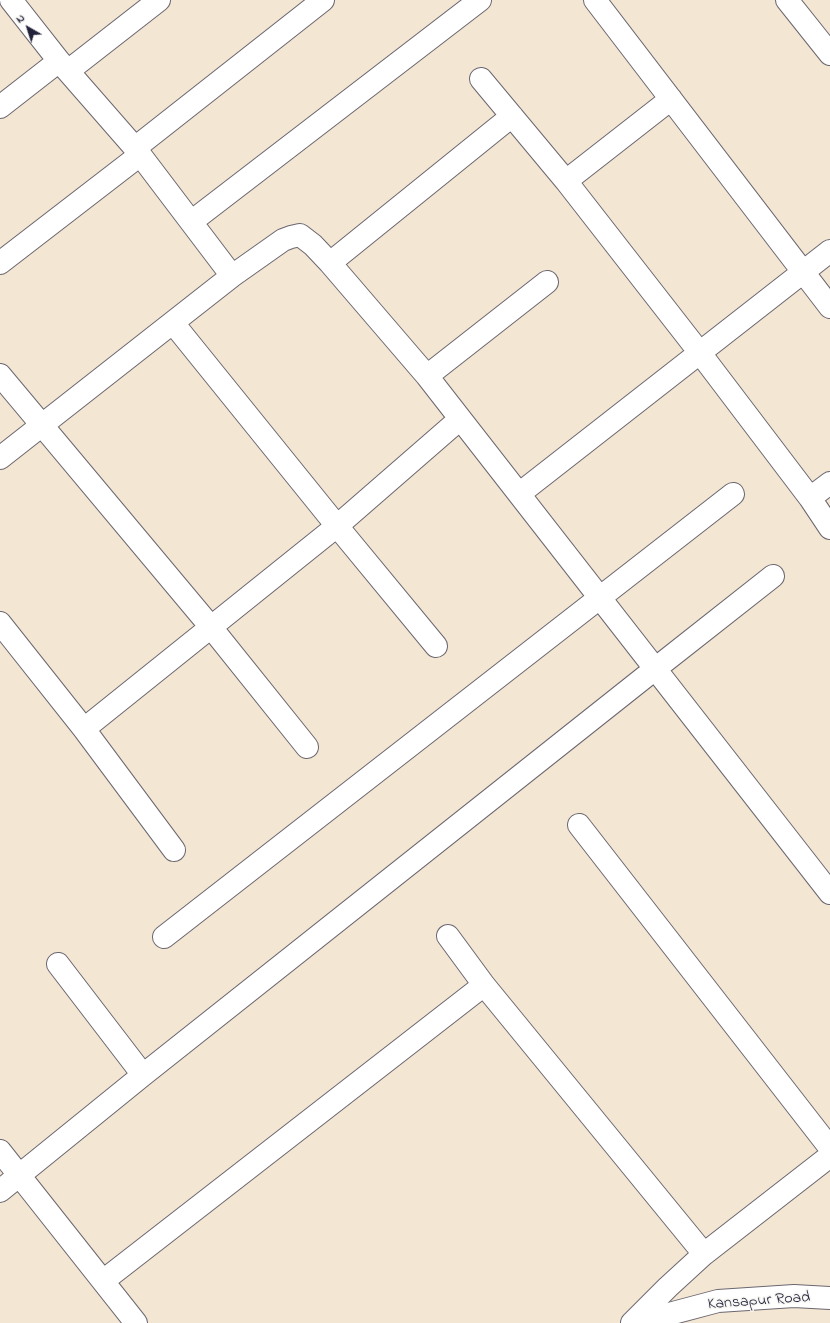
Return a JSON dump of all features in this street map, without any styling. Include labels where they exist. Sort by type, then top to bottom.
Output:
[{"type":"street","points":[[11,0],[64,66],[137,151],[232,276]]},
{"type":"street","points":[[0,107],[64,66],[159,0]]},
{"type":"street","points":[[0,263],[323,0]]},
{"type":"street","points":[[191,222],[480,0]]},
{"type":"street","points":[[595,0],[830,307]]},
{"type":"street","points":[[792,2],[830,54]]},
{"type":"street","points":[[481,79],[566,181],[700,353],[810,498],[830,528]]},
{"type":"street","points":[[566,181],[671,99]]},
{"type":"street","points":[[330,263],[512,116]]},
{"type":"street","points":[[0,458],[232,276],[283,240],[300,235],[313,245],[330,263],[427,376],[830,893]]},
{"type":"street","points":[[519,494],[830,251]]},
{"type":"street","points":[[427,376],[547,282]]},
{"type":"street","points":[[173,323],[336,526],[436,646]]},
{"type":"street","points":[[0,375],[210,626],[307,747]]},
{"type":"street","points":[[84,729],[336,526],[460,419]]},
{"type":"street","points":[[810,498],[830,483]]},
{"type":"street","points":[[164,937],[733,494]]},
{"type":"street","points":[[0,1191],[143,1075],[773,576]]},
{"type":"street","points":[[0,623],[84,729],[174,850]]},
{"type":"street","points":[[579,824],[830,1148]]},
{"type":"street","points":[[448,936],[484,985],[704,1254]]},
{"type":"street","points":[[58,964],[143,1075]]},
{"type":"street","points":[[103,1281],[484,985]]},
{"type":"street","points":[[0,1151],[136,1323]]},
{"type":"street","points":[[632,1323],[668,1286],[704,1254],[830,1156]]},
{"type":"street","name":"Kansapur Road","points":[[644,1323],[658,1317],[718,1301],[794,1296],[830,1298]]}]
